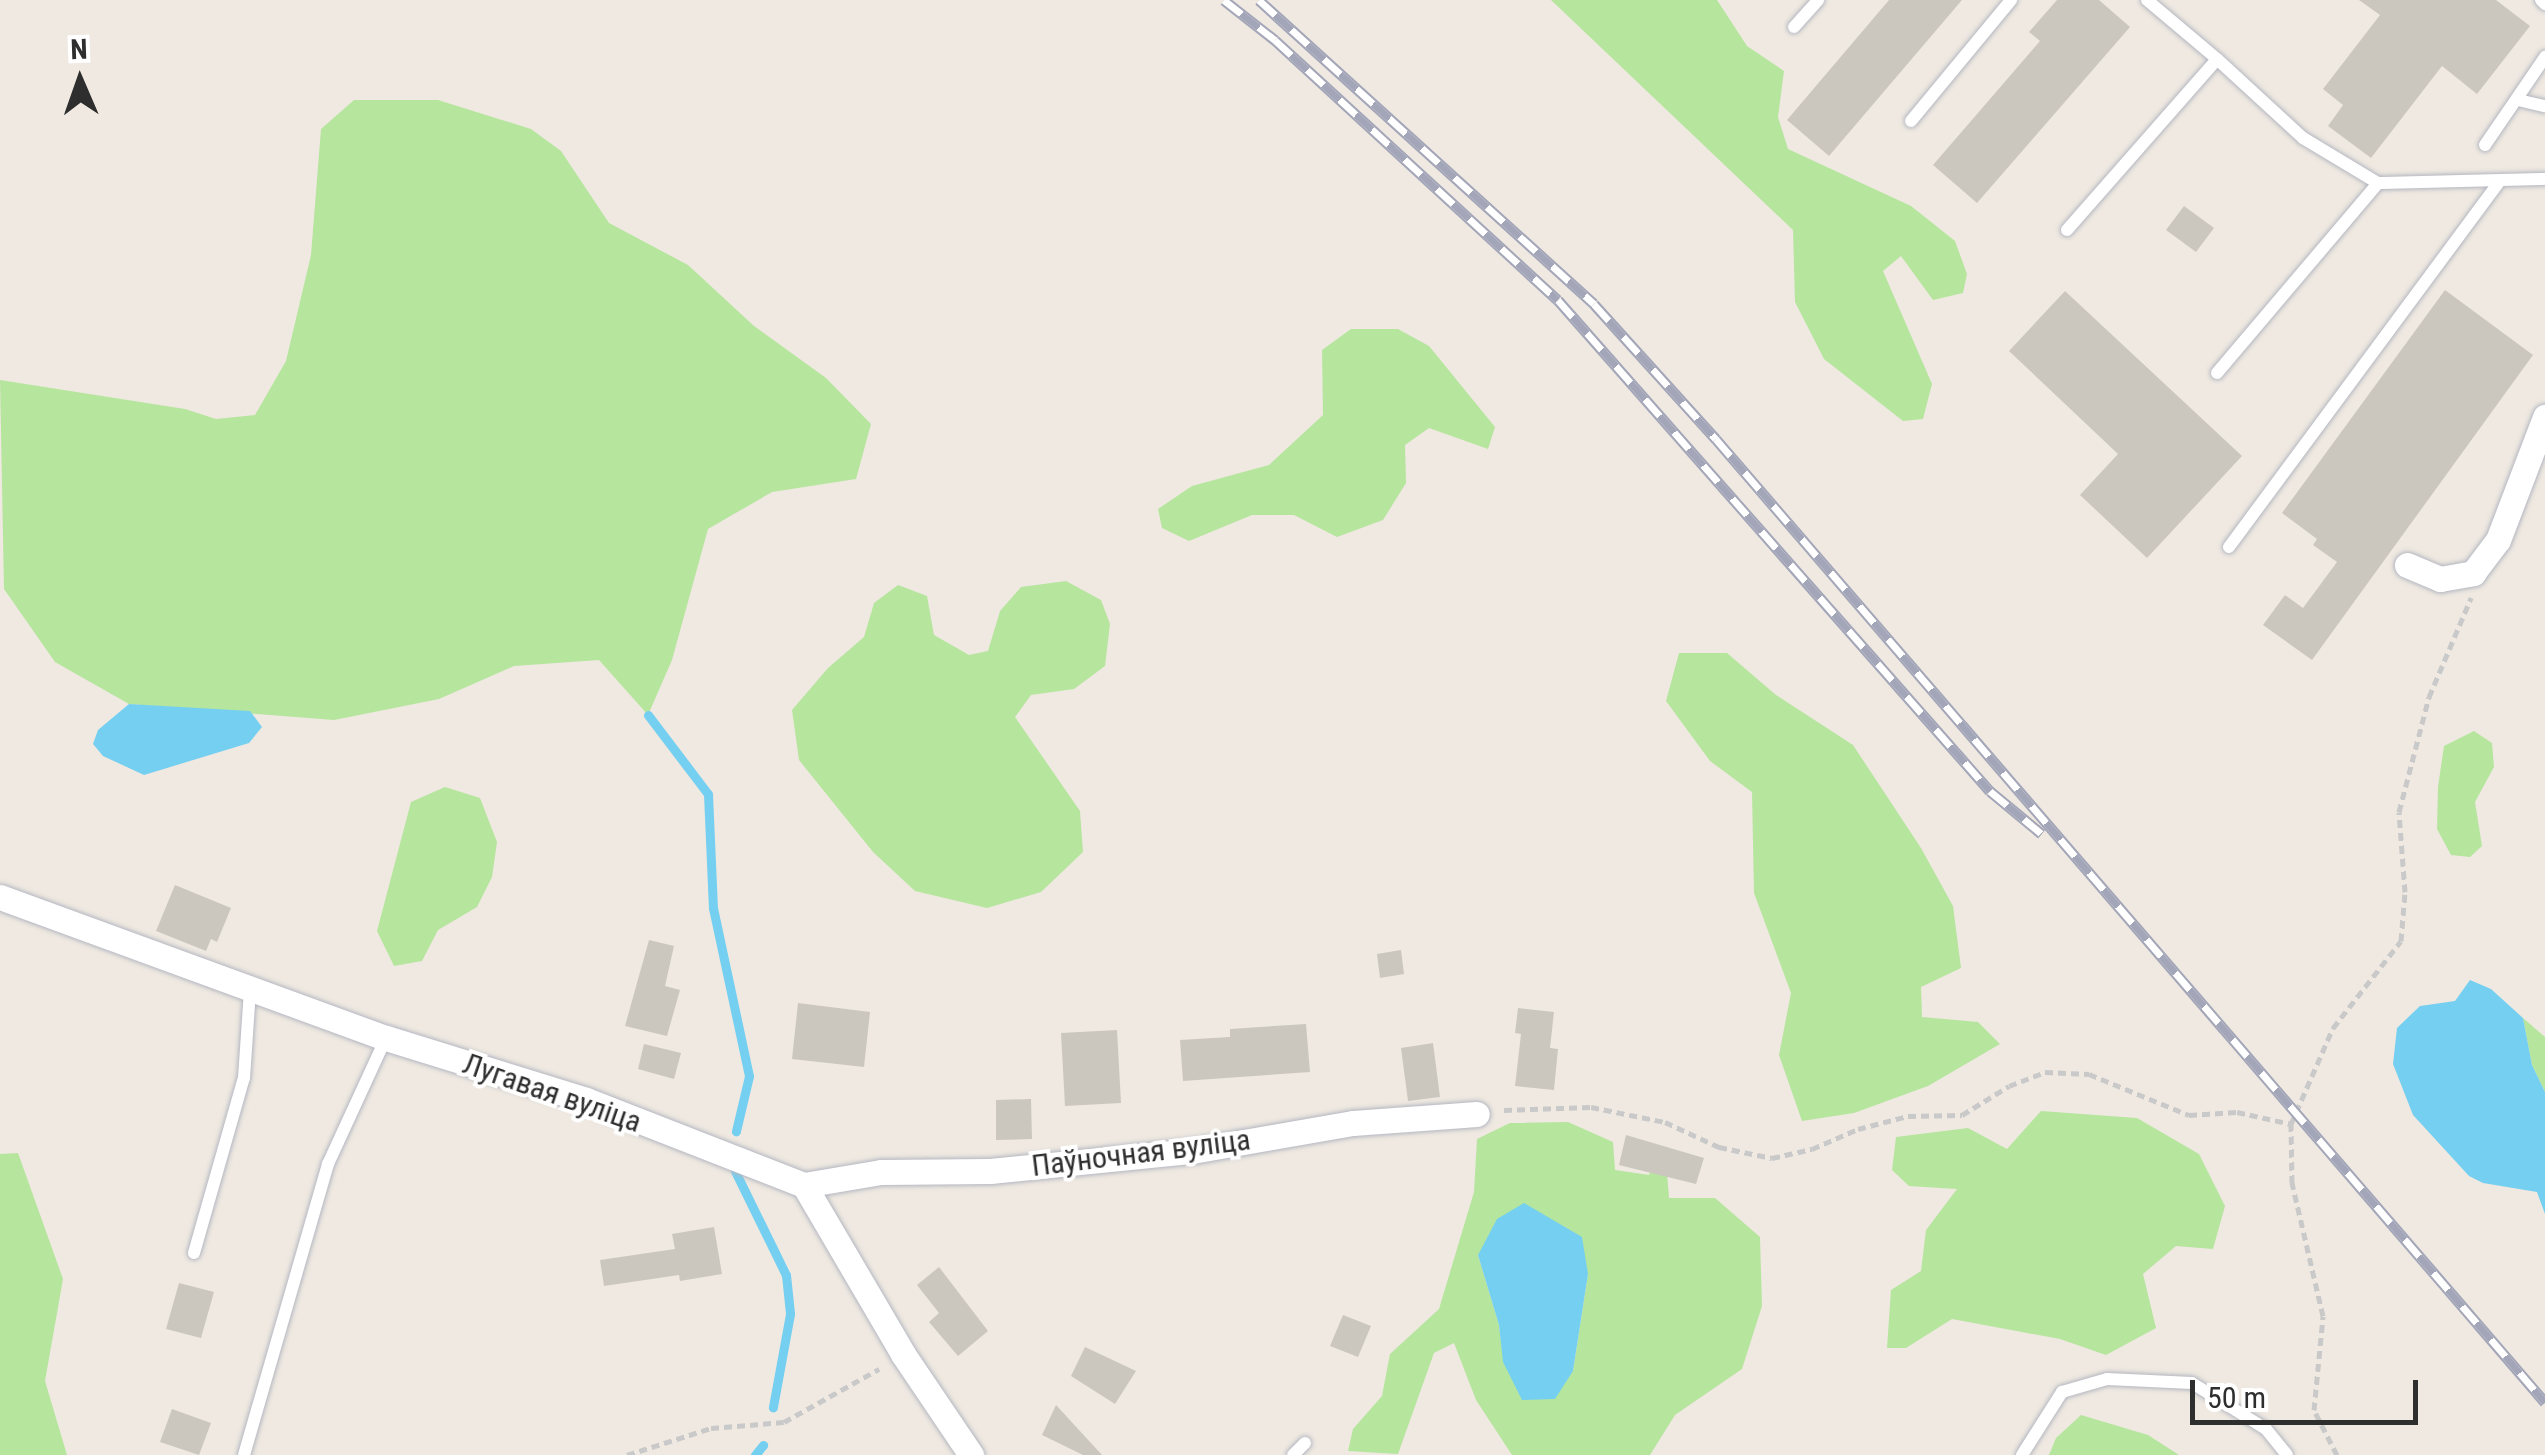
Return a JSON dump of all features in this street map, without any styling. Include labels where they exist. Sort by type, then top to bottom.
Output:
[{"type":"street","points":[[2407,564],[2440,579],[2473,573],[2498,540],[2545,417]]},
{"type":"street","name":"Лугавая вуліца","points":[[0,897],[386,1038],[586,1100],[804,1185]]},
{"type":"street","name":"Паўночная вуліца","points":[[804,1185],[880,1172],[990,1171],[1192,1150],[1354,1123],[1478,1114]]},
{"type":"street","points":[[804,1185],[903,1354],[971,1455]]},
{"type":"lane","points":[[1794,27],[1818,0]]},
{"type":"lane","points":[[1911,121],[2011,0]]},
{"type":"lane","points":[[2147,0],[2303,138],[2378,182],[2545,180]]},
{"type":"lane","points":[[2067,230],[2217,58]]},
{"type":"lane","points":[[2486,145],[2545,58]]},
{"type":"lane","points":[[2518,100],[2545,106]]},
{"type":"lane","points":[[2216,373],[2378,182]]},
{"type":"lane","points":[[2229,547],[2499,182]]},
{"type":"lane","points":[[194,1253],[244,1078],[250,989]]},
{"type":"lane","points":[[244,1455],[328,1164],[386,1038]]},
{"type":"lane","points":[[2022,1455],[2062,1392],[2107,1379],[2192,1383],[2266,1429],[2287,1455]]},
{"type":"lane","points":[[1293,1455],[1305,1443]]},
{"type":"path","points":[[2337,1455],[2314,1410],[2323,1316],[2292,1183],[2291,1124],[2333,1028],[2401,941],[2405,892],[2399,812],[2429,698],[2470,601],[2473,573]]},
{"type":"path","points":[[1478,1114],[1525,1106],[1590,1107],[1665,1122],[1718,1147],[1772,1158],[1812,1149],[1858,1129],[1908,1116],[1962,1114],[2009,1086],[2045,1072],[2088,1074],[2189,1115],[2237,1112],[2291,1124]]},
{"type":"path","points":[[627,1455],[711,1428],[784,1422],[903,1354]]},
{"type":"green space","points":[[1551,0],[1717,0],[1747,46],[1784,71],[1778,117],[1788,149],[1911,206],[1955,241],[1967,274],[1963,293],[1933,300],[1901,256],[1883,271],[1932,384],[1923,419],[1903,421],[1824,359],[1795,302],[1793,230]]},
{"type":"green space","points":[[354,100],[438,100],[531,129],[561,151],[609,223],[688,265],[754,326],[826,378],[871,424],[856,479],[772,492],[708,529],[672,660],[648,715],[599,660],[514,666],[439,699],[334,720],[129,704],[55,662],[4,589],[0,380],[185,409],[216,419],[255,415],[286,361],[311,255],[321,129]]},
{"type":"green space","points":[[1351,329],[1398,329],[1429,346],[1495,427],[1488,449],[1429,428],[1405,445],[1406,483],[1383,520],[1337,537],[1294,515],[1252,515],[1189,541],[1162,528],[1158,509],[1192,486],[1269,465],[1323,415],[1322,350]]},
{"type":"green space","points":[[1066,581],[1101,600],[1110,624],[1105,666],[1074,689],[1031,695],[1015,717],[1080,811],[1083,852],[1041,892],[987,908],[915,891],[873,852],[799,760],[792,710],[828,668],[864,637],[874,603],[898,585],[927,596],[934,635],[969,655],[988,651],[1000,611],[1021,587]]},
{"type":"green space","points":[[1679,653],[1727,653],[1776,695],[1853,745],[1921,848],[1953,906],[1961,968],[1921,987],[1922,1017],[1978,1022],[2000,1044],[1928,1086],[1854,1113],[1802,1121],[1779,1055],[1791,993],[1754,893],[1752,792],[1710,761],[1666,701]]},
{"type":"green space","points":[[2474,731],[2492,743],[2494,767],[2475,802],[2482,846],[2470,857],[2451,855],[2437,829],[2444,746]]},
{"type":"green space","points":[[445,787],[480,798],[497,842],[492,877],[477,907],[438,930],[422,961],[394,966],[377,931],[411,802]]},
{"type":"green space","points":[[2523,1018],[2545,1037],[2545,1092],[2532,1065]]},
{"type":"green space","points":[[2041,1111],[2137,1118],[2199,1154],[2225,1206],[2213,1249],[2176,1246],[2143,1274],[2156,1328],[2106,1355],[2060,1339],[1952,1319],[1906,1348],[1887,1348],[1891,1290],[1921,1271],[1926,1230],[1957,1189],[1909,1186],[1892,1170],[1896,1137],[1968,1128],[2007,1149]]},
{"type":"green space","points":[[1568,1122],[1613,1142],[1615,1170],[1649,1175],[1653,1161],[1666,1160],[1669,1198],[1715,1198],[1760,1237],[1762,1306],[1742,1369],[1675,1415],[1650,1455],[1512,1455],[1476,1400],[1454,1343],[1434,1353],[1398,1454],[1348,1451],[1353,1429],[1382,1396],[1390,1354],[1439,1309],[1474,1192],[1477,1139],[1510,1123]],"holes":[[[1478,1255],[1588,1274],[1573,1371],[1504,1362],[1499,1325]]]},
{"type":"green space","points":[[18,1153],[63,1279],[45,1381],[67,1455],[0,1455],[0,1154]]},
{"type":"green space","points":[[2081,1415],[2148,1435],[2179,1455],[2049,1455],[2056,1438]]},
{"type":"water","points":[[129,704],[250,711],[262,727],[249,743],[144,775],[103,756],[93,744],[98,730]]},
{"type":"water","points":[[2470,980],[2491,989],[2523,1018],[2532,1065],[2545,1092],[2545,1214],[2537,1192],[2483,1183],[2469,1176],[2413,1115],[2393,1064],[2397,1028],[2420,1006],[2455,1001]]},
{"type":"water","points":[[1524,1203],[1582,1237],[1588,1274],[1573,1371],[1555,1399],[1522,1400],[1503,1362],[1499,1325],[1478,1255],[1497,1219]]},
{"type":"building","points":[[1889,0],[1962,0],[1829,156],[1787,120]]},
{"type":"building","points":[[2057,0],[2099,0],[2130,27],[1977,203],[1933,165],[2040,41],[2029,32]]},
{"type":"building","points":[[2359,0],[2496,0],[2530,26],[2477,94],[2442,66],[2371,158],[2328,126],[2343,105],[2323,89],[2380,15]]},
{"type":"building","points":[[2184,206],[2214,228],[2196,252],[2166,230]]},
{"type":"building","points":[[2445,290],[2533,355],[2312,660],[2263,625],[2285,595],[2303,608],[2337,562],[2313,545],[2317,539],[2282,513]]},
{"type":"building","points":[[2065,291],[2242,456],[2147,558],[2080,495],[2118,454],[2009,351]]},
{"type":"building","points":[[175,885],[231,908],[217,942],[211,939],[206,951],[156,931]]},
{"type":"building","points":[[649,940],[674,946],[665,986],[680,990],[667,1036],[625,1026]]},
{"type":"building","points":[[1401,950],[1404,974],[1380,978],[1377,954]]},
{"type":"building","points":[[798,1003],[870,1012],[864,1067],[792,1059]]},
{"type":"building","points":[[1518,1008],[1554,1012],[1550,1048],[1558,1049],[1554,1090],[1515,1086],[1521,1034],[1515,1033]]},
{"type":"building","points":[[1306,1024],[1310,1072],[1183,1081],[1180,1040],[1230,1037],[1230,1029]]},
{"type":"building","points":[[1117,1030],[1121,1103],[1065,1106],[1061,1033]]},
{"type":"building","points":[[1433,1043],[1440,1097],[1408,1101],[1401,1048]]},
{"type":"building","points":[[644,1044],[681,1053],[674,1079],[638,1069]]},
{"type":"building","points":[[1031,1099],[1032,1139],[996,1140],[996,1100]]},
{"type":"building","points":[[1626,1135],[1704,1158],[1696,1184],[1619,1165]]},
{"type":"building","points":[[714,1227],[722,1274],[680,1281],[679,1275],[604,1286],[600,1260],[675,1249],[672,1234]]},
{"type":"building","points":[[939,1267],[988,1331],[958,1356],[929,1322],[939,1313],[917,1285]]},
{"type":"building","points":[[179,1283],[214,1292],[201,1338],[166,1329]]},
{"type":"building","points":[[1343,1315],[1371,1326],[1358,1357],[1330,1346]]},
{"type":"building","points":[[1085,1347],[1136,1371],[1115,1404],[1071,1376]]},
{"type":"building","points":[[1056,1405],[1102,1455],[1083,1455],[1042,1435]]},
{"type":"building","points":[[172,1409],[211,1423],[199,1455],[160,1442]]},
{"type":"waterway","points":[[648,715],[708,794],[713,908],[749,1076],[736,1131]]},
{"type":"waterway","points":[[735,1171],[786,1275],[790,1314],[773,1407]]},
{"type":"waterway","points":[[755,1455],[763,1445]]},
{"type":"railway","points":[[1224,0],[1275,40],[1558,300],[1990,791],[2042,834]]},
{"type":"railway","points":[[1259,0],[1594,304],[1716,439],[2545,1402]]}]
